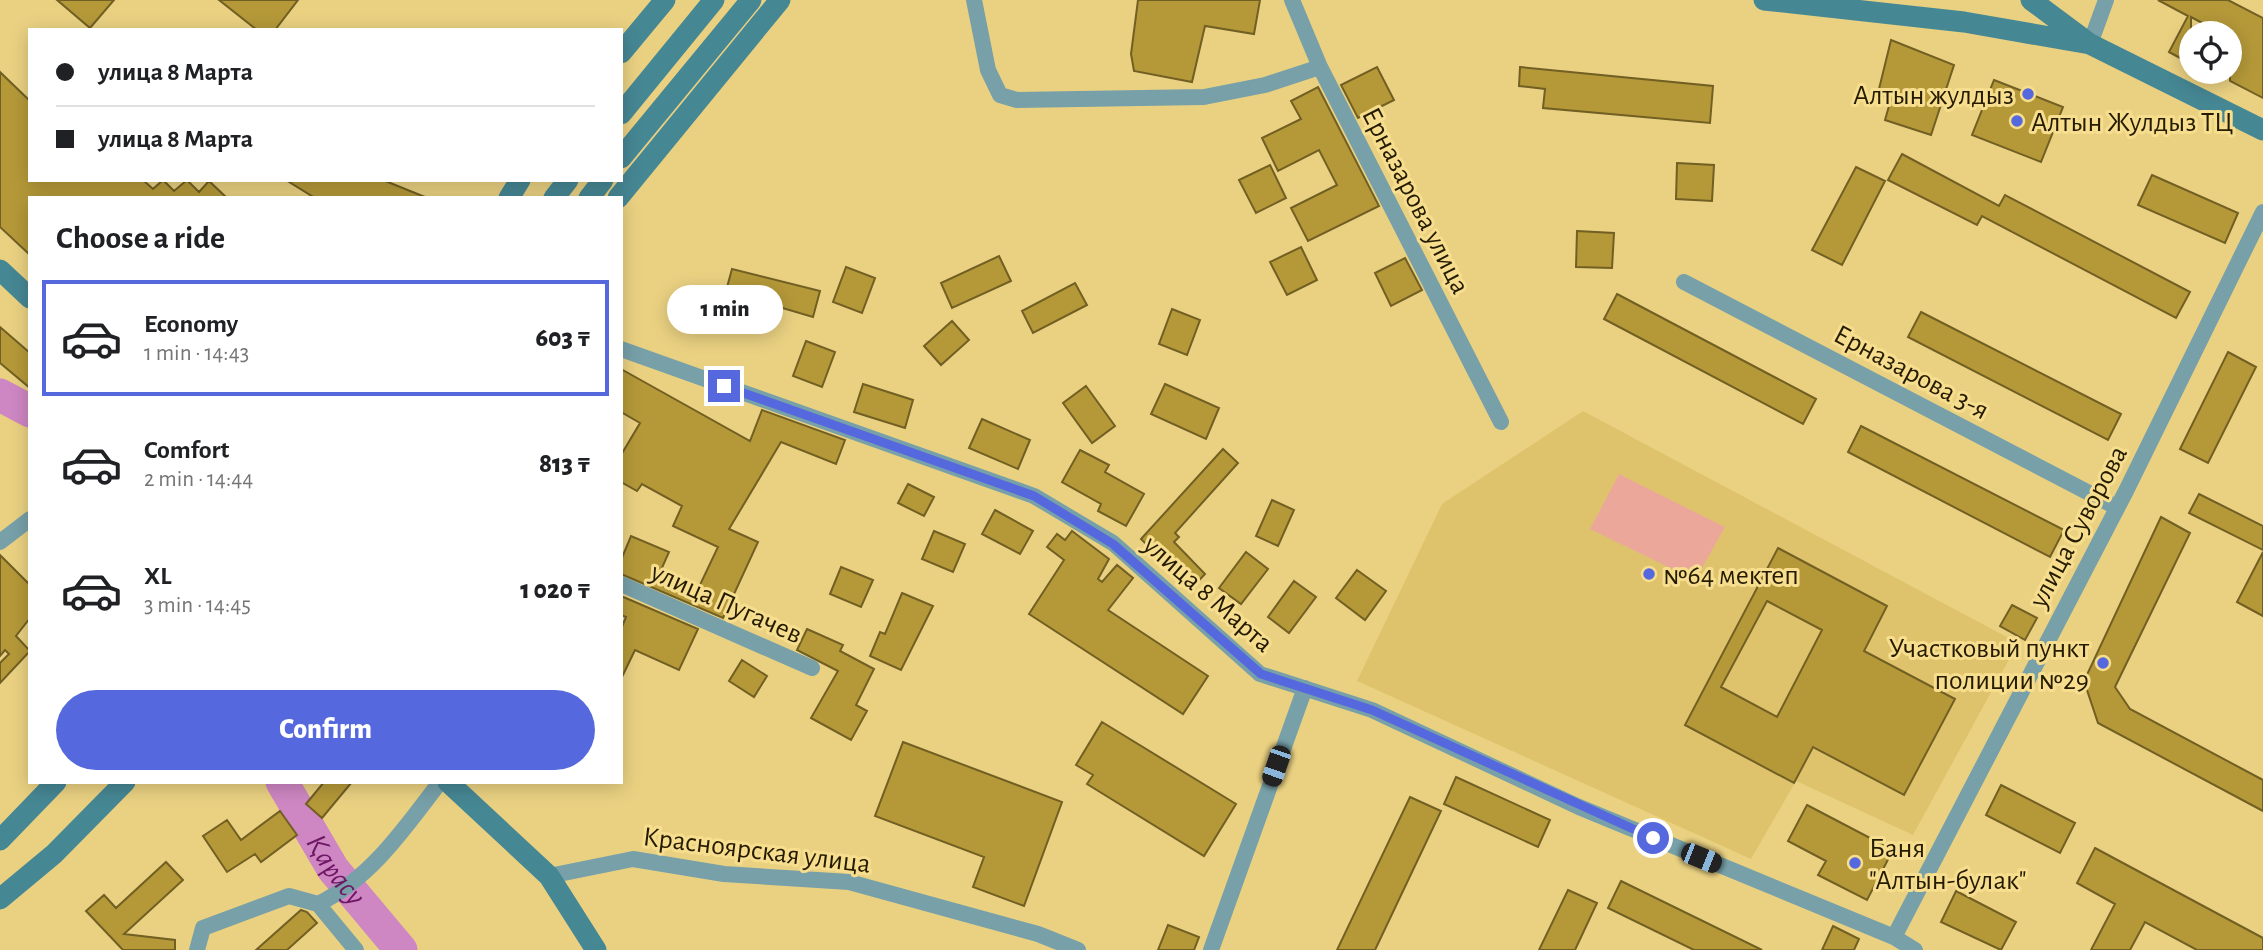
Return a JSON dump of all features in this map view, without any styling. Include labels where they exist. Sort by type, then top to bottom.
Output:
[{"type":"main road","points":[[623,51],[665,0]]},
{"type":"main road","points":[[623,112],[714,0]]},
{"type":"main road","points":[[623,156],[751,0]]},
{"type":"main road","points":[[620,196],[780,0]]},
{"type":"main road","points":[[1764,0],[1964,22],[2090,44]]},
{"type":"main road","points":[[2031,0],[2090,44],[2263,130]]},
{"type":"main road","points":[[556,196],[566,182]]},
{"type":"main road","points":[[591,196],[601,182]]},
{"type":"main road","points":[[0,270],[28,296]]},
{"type":"main road","points":[[0,840],[55,784]]},
{"type":"main road","points":[[0,899],[54,854],[123,784]]},
{"type":"main road","points":[[450,784],[549,876],[596,950]]},
{"type":"street","points":[[974,0],[993,83],[1000,95],[1017,100],[1204,97],[1265,85],[1320,67]]},
{"type":"street","name":"Ерназарова улица","points":[[1292,0],[1320,67],[1501,422]]},
{"type":"street","points":[[2090,44],[2106,0]]},
{"type":"street","name":"улица Суворова","points":[[1894,937],[2116,507],[2263,212]]},
{"type":"street","name":"Ерназарова 3-я","points":[[1684,282],[2116,507]]},
{"type":"street","name":"улица 8 Марта","points":[[623,350],[1034,496],[1113,544],[1261,674],[1372,710],[1587,811],[1894,937],[1915,950]]},
{"type":"street","points":[[0,542],[28,521]]},
{"type":"street","name":"улица Пугачев","points":[[623,585],[812,668]]},
{"type":"street","points":[[1211,950],[1305,688]]},
{"type":"street","points":[[318,904],[349,888],[397,838],[438,784]]},
{"type":"street","name":"Красноярская улица","points":[[549,876],[633,859],[724,874],[849,882],[1038,934],[1078,950]]},
{"type":"street","points":[[197,950],[203,928],[289,896],[318,904],[356,950]]},
{"type":"shaded area","name":"№64 мектеп","points":[[1583,411],[2018,643],[1913,835],[1796,781],[1751,859],[1357,681],[1442,504]]},
{"type":"shaded area","points":[[1619,474],[1725,527],[1695,580],[1590,529]]},
{"type":"building","points":[[57,0],[114,0],[90,28]]},
{"type":"building","points":[[219,0],[298,0],[277,28],[254,28]]},
{"type":"building","points":[[1138,0],[1260,0],[1254,34],[1205,26],[1192,82],[1134,71],[1131,54]]},
{"type":"building","points":[[2158,0],[2228,0],[2263,18],[2263,98],[2236,84],[2242,84],[2242,21],[2198,21],[2191,17],[2191,21],[2185,21],[2188,16]]},
{"type":"building","points":[[2179,33],[2179,57],[2169,52]]},
{"type":"building","points":[[1891,40],[1954,65],[1931,135],[1885,120],[1891,99],[1878,93]]},
{"type":"building","points":[[1377,67],[1394,100],[1358,118],[1341,85]]},
{"type":"building","points":[[1520,67],[1713,86],[1710,123],[1543,108],[1545,89],[1519,86]]},
{"type":"building","points":[[0,72],[28,99],[28,182],[145,182],[153,189],[161,182],[165,182],[174,191],[185,182],[189,182],[199,192],[210,182],[225,196],[28,196],[28,253],[0,227]]},
{"type":"building","name":"Алтын Жулдыз ТЦ","points":[[1994,80],[2063,107],[2041,162],[1972,135]]},
{"type":"building","points":[[1318,87],[1379,206],[1308,241],[1291,208],[1337,185],[1319,150],[1278,171],[1262,138],[1301,119],[1291,101]]},
{"type":"building","points":[[1902,154],[1999,206],[2005,195],[2190,292],[2176,318],[1982,216],[1977,225],[1888,180]]},
{"type":"building","points":[[1677,163],[1714,165],[1712,201],[1676,199]]},
{"type":"building","points":[[1270,165],[1286,198],[1256,213],[1239,180]]},
{"type":"building","points":[[1856,167],[1885,181],[1842,265],[1812,250]]},
{"type":"building","points":[[2152,175],[2238,213],[2225,243],[2138,205]]},
{"type":"building","points":[[289,182],[388,182],[423,196],[312,196]]},
{"type":"building","points":[[1577,231],[1614,233],[1612,268],[1576,267]]},
{"type":"building","points":[[1301,247],[1317,280],[1287,295],[1270,262]]},
{"type":"building","points":[[999,256],[1011,281],[952,308],[941,283]]},
{"type":"building","points":[[1405,258],[1422,290],[1391,306],[1375,273]]},
{"type":"building","points":[[846,267],[875,278],[862,313],[833,302]]},
{"type":"building","points":[[732,269],[820,291],[813,317],[745,297],[742,308],[723,302]]},
{"type":"building","points":[[1075,283],[1087,305],[1033,333],[1022,311]]},
{"type":"building","points":[[1617,294],[1816,399],[1803,424],[1604,319]]},
{"type":"building","points":[[1172,309],[1200,320],[1187,355],[1159,344]]},
{"type":"building","points":[[1921,312],[2121,414],[2108,440],[1908,337]]},
{"type":"building","points":[[952,321],[969,340],[941,365],[924,346]]},
{"type":"building","points":[[0,327],[28,351],[28,386],[0,363]]},
{"type":"building","points":[[806,341],[835,352],[822,387],[793,376]]},
{"type":"building","points":[[2228,352],[2256,367],[2208,463],[2180,449]]},
{"type":"building","points":[[623,370],[750,441],[762,410],[845,440],[836,464],[781,442],[729,529],[758,542],[723,618],[623,575],[623,555],[631,536],[669,552],[661,570],[699,587],[718,547],[673,526],[682,506],[642,484],[637,491],[623,483],[623,452],[640,423],[623,413]]},
{"type":"building","points":[[863,384],[913,400],[905,428],[854,412]]},
{"type":"building","points":[[1165,384],[1219,408],[1206,439],[1151,414]]},
{"type":"building","points":[[1086,386],[1115,426],[1092,443],[1063,403]]},
{"type":"building","points":[[982,419],[1030,440],[1018,469],[969,448]]},
{"type":"building","points":[[1861,426],[2064,530],[2050,557],[1848,452]]},
{"type":"building","points":[[1223,449],[1238,463],[1175,533],[1179,537],[1174,542],[1205,574],[1191,589],[1141,539]]},
{"type":"building","points":[[1080,450],[1109,465],[1105,472],[1144,494],[1126,526],[1098,511],[1101,504],[1062,482]]},
{"type":"building","points":[[908,484],[934,497],[924,516],[898,503]]},
{"type":"building","points":[[2199,494],[2263,526],[2263,550],[2189,513]]},
{"type":"building","points":[[1272,500],[1294,510],[1278,546],[1256,536]]},
{"type":"building","points":[[995,510],[1033,531],[1020,554],[982,534]]},
{"type":"building","points":[[2161,517],[2190,533],[2115,687],[2130,709],[2263,780],[2263,811],[2098,723],[2084,681]]},
{"type":"building","points":[[934,531],[965,544],[953,572],[922,559]]},
{"type":"building","points":[[1072,531],[1109,559],[1098,579],[1102,582],[1117,565],[1133,578],[1108,610],[1208,676],[1183,714],[1029,614],[1064,560],[1047,547],[1057,534],[1065,540]]},
{"type":"building","points":[[1778,548],[1887,606],[1864,651],[1955,699],[1904,795],[1813,747],[1794,783],[1685,725]],"holes":[[[1767,601],[1822,630],[1777,717],[1721,687]]]},
{"type":"building","points":[[1246,552],[1268,569],[1241,604],[1219,588]]},
{"type":"building","points":[[2263,552],[2263,616],[2237,602]]},
{"type":"building","points":[[0,555],[28,583],[28,621],[16,636],[28,649],[28,653],[0,683],[0,663],[9,654],[5,650],[0,656]]},
{"type":"building","points":[[841,567],[873,580],[861,607],[830,594]]},
{"type":"building","points":[[1357,570],[1386,591],[1365,620],[1336,598]]},
{"type":"building","points":[[1294,581],[1316,597],[1289,633],[1268,617]]},
{"type":"building","points":[[902,593],[933,606],[901,670],[870,656],[880,632],[885,634]]},
{"type":"building","points":[[623,597],[698,629],[679,670],[635,650],[623,675],[623,624],[626,617],[623,616]]},
{"type":"building","points":[[2012,605],[2037,618],[2025,640],[2000,626]]},
{"type":"building","points":[[807,629],[843,645],[840,651],[874,669],[856,705],[867,711],[851,740],[811,718],[838,671],[797,650]]},
{"type":"building","points":[[742,660],[767,676],[754,697],[729,681]]},
{"type":"building","points":[[1102,722],[1236,804],[1204,856],[1087,784],[1093,775],[1076,765]]},
{"type":"building","points":[[903,742],[1062,802],[1024,906],[973,887],[984,857],[875,816]]},
{"type":"building","points":[[1456,777],[1550,820],[1538,847],[1444,804]]},
{"type":"building","points":[[322,784],[350,784],[322,818],[306,804]]},
{"type":"building","points":[[2001,785],[2075,823],[2060,853],[1986,815]]},
{"type":"building","points":[[1410,797],[1441,811],[1375,950],[1337,950]]},
{"type":"building","name":"Баня \"Алтын-булак\"","points":[[1807,805],[1893,850],[1867,900],[1818,875],[1826,861],[1788,841]]},
{"type":"building","points":[[280,811],[297,835],[261,862],[255,854],[227,872],[203,836],[227,820],[241,840]]},
{"type":"building","points":[[2095,848],[2263,938],[2263,950],[2197,950],[2145,922],[2130,950],[2091,950],[2115,904],[2077,883]]},
{"type":"building","points":[[166,862],[183,880],[124,934],[175,940],[175,950],[123,950],[86,911],[104,895],[116,908]]},
{"type":"building","points":[[1621,881],[1762,950],[1694,950],[1608,908]]},
{"type":"building","points":[[1568,890],[1597,903],[1575,950],[1539,950]]},
{"type":"building","points":[[1956,891],[2016,922],[2001,950],[1941,922]]},
{"type":"building","points":[[301,910],[307,912],[317,923],[287,950],[256,950]]},
{"type":"building","points":[[1168,925],[1199,937],[1194,950],[1158,950]]},
{"type":"building","points":[[1833,926],[1859,939],[1854,950],[1822,950]]},
{"type":"waterway","name":"Қарасу","points":[[0,395],[28,410]]},
{"type":"waterway","name":"Қарасу","points":[[283,784],[333,869],[401,950]]},
{"type":"place","name":"Алтын жулдыз","points":[[2028,94]]},
{"type":"place","name":"Алтын Жулдыз ТЦ","points":[[2017,121]]},
{"type":"place","name":"№64 мектеп","points":[[1649,574]]},
{"type":"place","name":"Участковый пункт полиции №29","points":[[2103,663]]},
{"type":"place","name":"Баня \"Алтын-булак\"","points":[[1855,863]]},
{"type":"route","points":[[724,386],[1034,496],[1113,544],[1261,674],[1372,710],[1579,807],[1653,838]]}]
